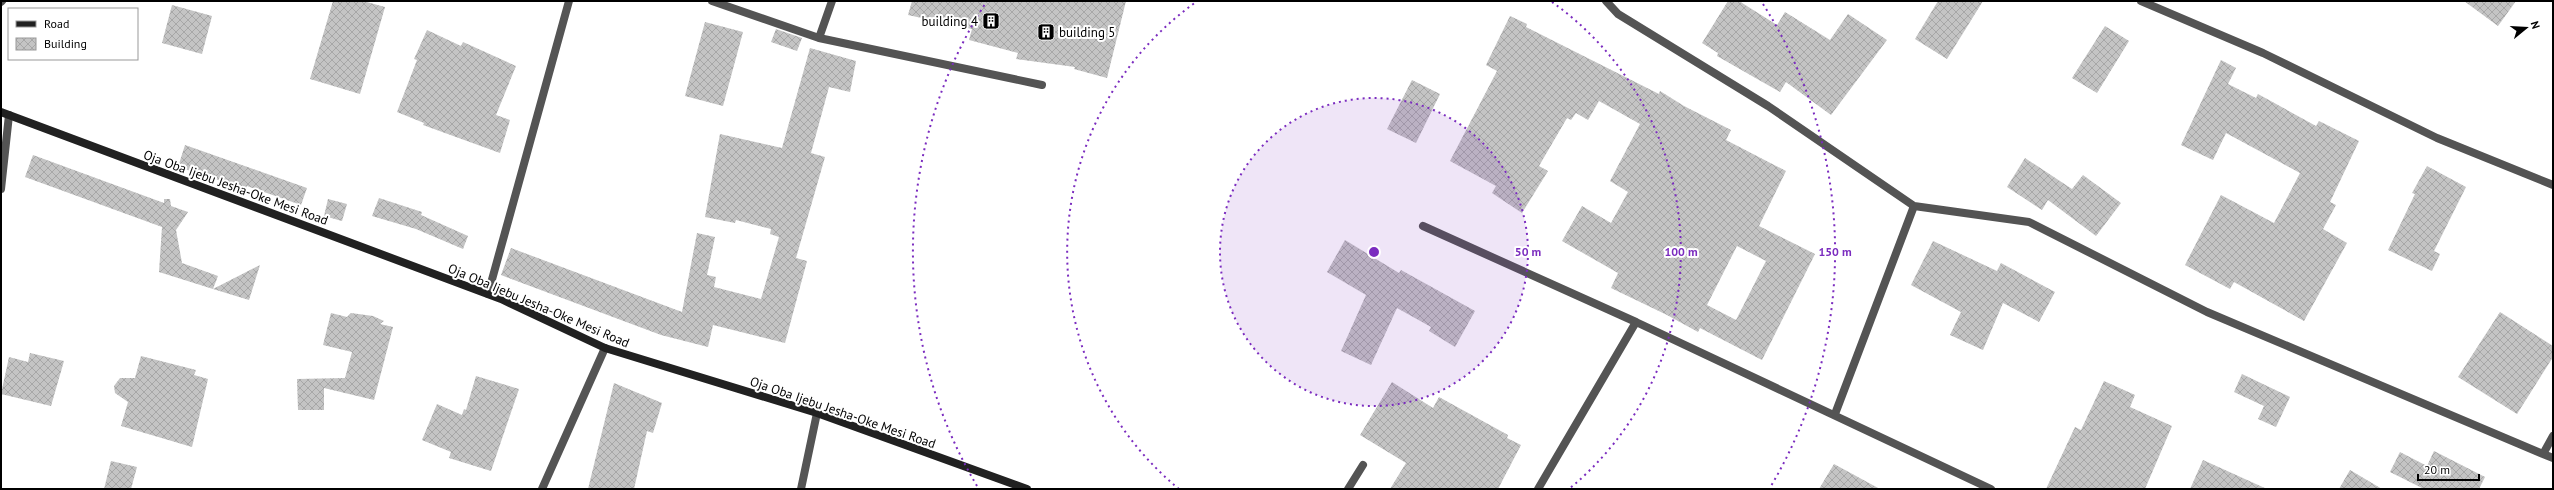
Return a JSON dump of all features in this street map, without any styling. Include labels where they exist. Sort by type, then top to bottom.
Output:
[{"type":"main road","name":"Oja Oba Ijebu Jesha-Oke Mesi Road","points":[[5,113],[488,294],[605,348],[817,413],[1027,489]]},
{"type":"street","points":[[488,294],[569,1]]},
{"type":"street","points":[[712,1],[819,38],[1042,85]]},
{"type":"street","points":[[819,38],[832,1]]},
{"type":"street","points":[[1606,1],[1618,14],[1768,106],[1914,206],[2029,222],[2207,312],[2553,458]]},
{"type":"street","points":[[2141,1],[2263,52],[2437,138],[2553,185]]},
{"type":"street","points":[[1,189],[5,113]]},
{"type":"street","points":[[1835,414],[1914,206]]},
{"type":"street","points":[[1423,226],[1835,414],[1991,489]]},
{"type":"street","points":[[1538,489],[1636,322]]},
{"type":"street","points":[[542,489],[605,348]]},
{"type":"street","points":[[801,489],[817,413]]},
{"type":"street","points":[[2543,454],[2553,436]]},
{"type":"street","points":[[1348,489],[1363,466]]},
{"type":"building","points":[[333,1],[363,1],[385,7],[360,94],[310,79]]},
{"type":"building","points":[[912,1],[1126,1],[1107,78],[1074,69],[1075,67],[1016,59],[1018,53],[969,40],[972,29],[908,15]]},
{"type":"building","points":[[1728,1],[1739,1],[1777,25],[1785,12],[1830,40],[1848,14],[1887,40],[1831,115],[1786,82],[1780,92],[1717,56],[1718,53],[1702,43]]},
{"type":"building","points":[[1938,1],[1983,1],[1947,59],[1915,39]]},
{"type":"building","points":[[2464,1],[2516,1],[2498,26]]},
{"type":"building","points":[[172,5],[212,16],[202,54],[162,43]]},
{"type":"building","points":[[1510,16],[1527,24],[1526,27],[1659,94],[1660,91],[1684,106],[1731,130],[1726,140],[1786,171],[1759,226],[1815,254],[1762,360],[1700,328],[1698,332],[1611,288],[1618,273],[1562,241],[1582,206],[1611,223],[1628,192],[1610,181],[1640,124],[1599,101],[1588,120],[1576,113],[1571,120],[1567,118],[1539,166],[1548,171],[1522,213],[1492,193],[1496,186],[1450,161],[1497,71],[1486,65]],"holes":[[[1737,246],[1766,261],[1736,320],[1707,305]]]},
{"type":"building","points":[[705,22],[743,32],[723,106],[685,96]]},
{"type":"building","points":[[2105,26],[2129,41],[2097,93],[2072,78]]},
{"type":"building","points":[[776,29],[802,38],[797,51],[771,42]]},
{"type":"building","points":[[427,30],[461,46],[463,42],[516,66],[496,115],[510,120],[500,153],[423,125],[424,123],[397,112],[417,60],[414,59]]},
{"type":"building","points":[[810,48],[856,61],[850,92],[829,87],[811,153],[825,157],[796,258],[807,261],[785,343],[713,325],[708,347],[661,335],[501,275],[511,248],[682,312],[697,233],[715,237],[707,275],[716,277],[714,287],[761,299],[779,237],[770,234],[771,229],[736,220],[735,223],[705,217],[720,134],[782,148]]},
{"type":"building","points":[[2221,60],[2236,68],[2228,84],[2256,98],[2258,94],[2316,126],[2319,121],[2359,141],[2330,202],[2336,205],[2323,229],[2347,243],[2304,321],[2234,282],[2230,289],[2185,265],[2221,195],[2274,223],[2300,173],[2226,133],[2213,160],[2181,145]]},
{"type":"building","points":[[1412,80],[1440,94],[1416,143],[1387,129]]},
{"type":"building","points":[[185,145],[307,188],[301,205],[247,186],[246,189],[178,167]]},
{"type":"building","points":[[33,155],[164,203],[164,199],[170,199],[171,206],[188,212],[176,230],[182,263],[218,276],[213,289],[159,272],[162,227],[25,177]]},
{"type":"building","points":[[2025,158],[2072,189],[2083,175],[2121,203],[2096,236],[2048,200],[2042,210],[2007,187]]},
{"type":"building","points":[[2427,166],[2466,187],[2434,251],[2440,254],[2432,271],[2388,250],[2415,194],[2412,193]]},
{"type":"building","points":[[379,198],[422,212],[421,215],[468,236],[463,249],[416,229],[372,216]]},
{"type":"building","points":[[328,199],[347,204],[342,221],[324,216]]},
{"type":"building","points":[[1345,240],[1399,273],[1401,270],[1475,311],[1455,347],[1429,331],[1431,327],[1397,308],[1371,365],[1341,351],[1366,295],[1327,272]]},
{"type":"building","points":[[1933,241],[1997,271],[2001,263],[2055,292],[2039,322],[2003,303],[1983,350],[1950,335],[1961,312],[1911,285]]},
{"type":"building","points":[[260,265],[249,300],[213,289]]},
{"type":"building","points":[[2500,312],[2553,346],[2553,357],[2517,414],[2458,377]]},
{"type":"building","points":[[331,313],[347,317],[351,313],[373,316],[384,321],[380,324],[393,327],[374,400],[324,388],[324,410],[298,410],[297,379],[345,378],[352,352],[323,345]]},
{"type":"building","points":[[30,353],[64,361],[51,406],[1,394],[9,357],[28,362]]},
{"type":"building","points":[[141,356],[196,370],[194,375],[208,379],[192,447],[121,426],[128,402],[115,393],[114,386],[120,378],[135,378]]},
{"type":"building","points":[[2242,374],[2290,397],[2276,427],[2258,419],[2264,406],[2234,392]]},
{"type":"building","points":[[476,376],[519,389],[491,471],[449,458],[451,452],[422,440],[437,404],[462,415],[464,409],[466,410]]},
{"type":"building","points":[[2104,381],[2135,395],[2130,407],[2172,426],[2145,489],[2046,489],[2075,427],[2081,430]]},
{"type":"building","points":[[1392,382],[1433,408],[1439,397],[1508,435],[1507,438],[1521,445],[1498,489],[1390,489],[1406,463],[1360,435]]},
{"type":"building","points":[[614,383],[662,403],[653,433],[647,431],[634,489],[588,489]]},
{"type":"building","points":[[2434,451],[2485,477],[2479,489],[2424,489],[2390,472],[2400,452],[2427,466]]},
{"type":"building","points":[[2203,460],[2267,489],[2190,489]]},
{"type":"building","points":[[111,461],[137,467],[131,489],[104,489]]},
{"type":"building","points":[[1834,464],[1880,489],[1819,489]]},
{"type":"building","points":[[2350,470],[2382,489],[2339,489]]},
{"type":"place","name":"building 4","points":[[991,21]]},
{"type":"place","name":"building 5","points":[[1046,32]]}]
